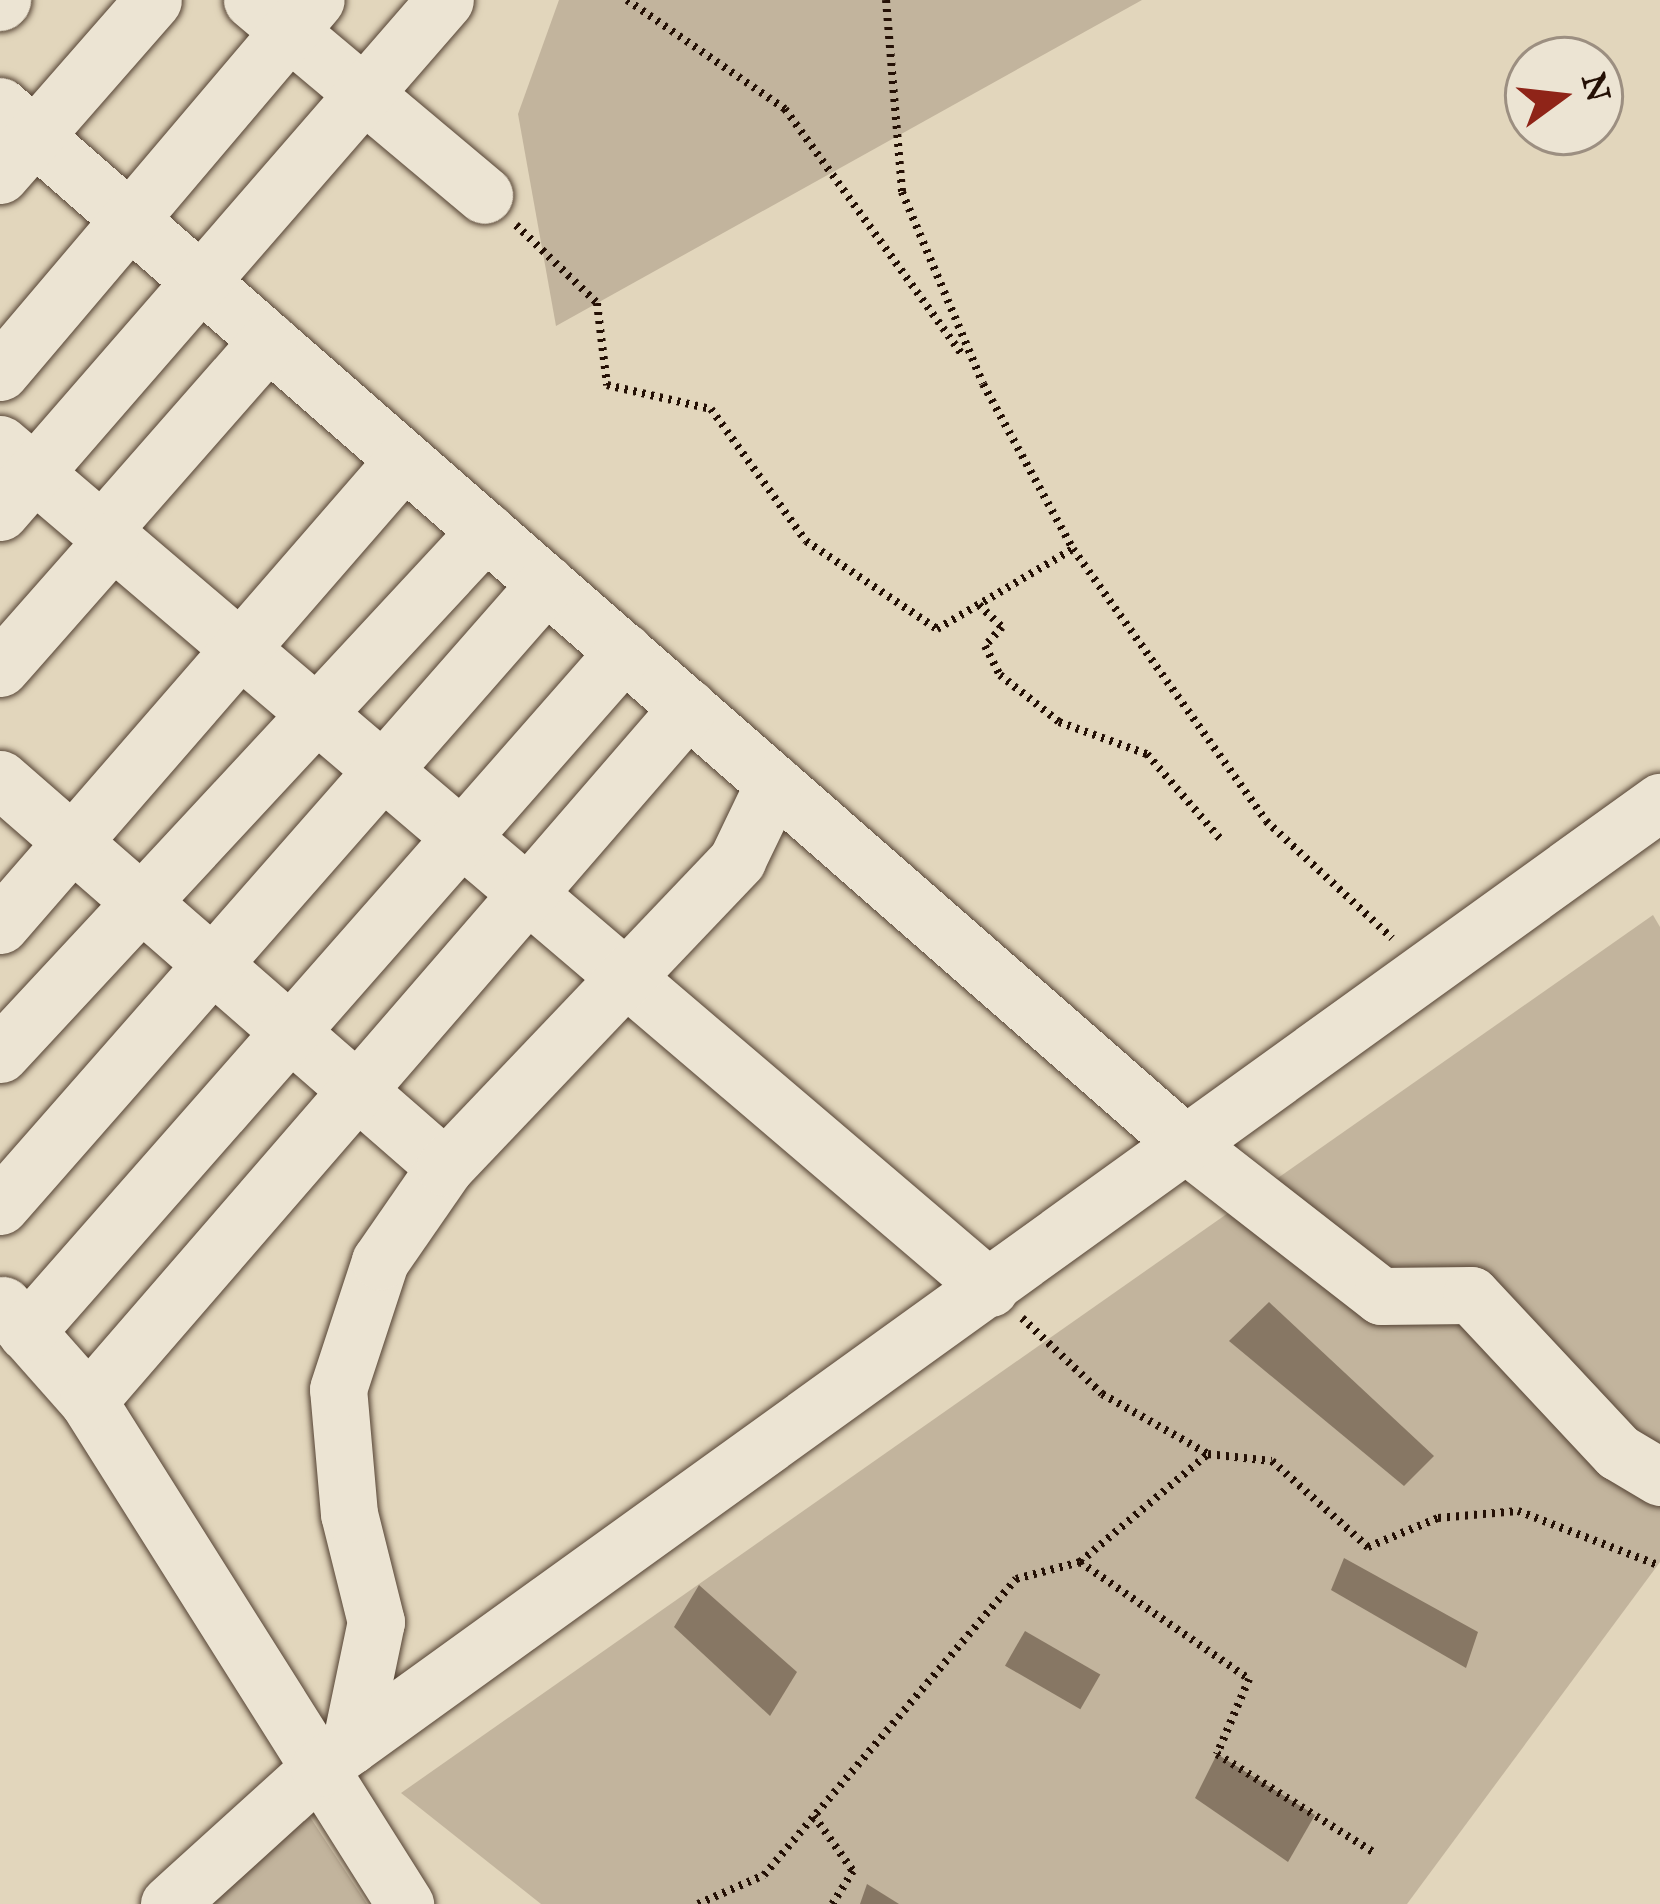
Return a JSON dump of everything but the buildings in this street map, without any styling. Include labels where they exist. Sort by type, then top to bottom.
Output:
[{"type":"street","points":[[154,0],[12,139],[130,220],[1187,1145],[1381,1296],[1471,1295],[1618,1452],[1660,1477]]},
{"type":"street","points":[[446,0],[201,282],[11,476],[107,535],[990,1288]]},
{"type":"street","points":[[0,372],[130,220],[286,10],[364,94],[484,195]]},
{"type":"street","points":[[0,668],[268,341]]},
{"type":"street","points":[[0,925],[404,460]]},
{"type":"street","points":[[0,1054],[486,532]]},
{"type":"street","points":[[0,1206],[546,584]]},
{"type":"street","points":[[405,1904],[335,1757],[88,1401],[13,1317],[288,1030],[624,652]]},
{"type":"street","points":[[88,1401],[530,896],[688,708]]},
{"type":"street","points":[[0,780],[445,1167]]},
{"type":"street","points":[[335,1757],[376,1622],[350,1514],[338,1388],[380,1261],[445,1167],[737,860],[774,783]]},
{"type":"street","points":[[169,1904],[335,1757],[1660,802]]},
{"type":"path","points":[[627,0],[785,109],[982,384]]},
{"type":"path","points":[[886,0],[902,192],[982,384],[1073,549],[1266,821],[1428,971]]},
{"type":"path","points":[[484,195],[597,303],[607,385],[711,409],[806,541],[938,629],[1073,549]]},
{"type":"path","points":[[979,604],[1002,627],[986,646],[1000,675],[1059,722],[1147,754],[1222,842]]},
{"type":"path","points":[[990,1288],[1102,1394],[1208,1454],[1272,1461],[1368,1547],[1438,1518],[1518,1511],[1658,1565]]},
{"type":"path","points":[[698,1904],[764,1875],[1016,1579],[1080,1562],[1208,1454]]},
{"type":"path","points":[[1080,1562],[1249,1678],[1217,1754],[1373,1852]]},
{"type":"path","points":[[814,1816],[853,1870],[832,1904]]},
{"type":"shaded area","points":[[559,0],[1142,0],[556,326],[518,114]]},
{"type":"shaded area","points":[[1653,915],[1660,927],[1660,1562],[1407,1904],[541,1904],[401,1793]]},
{"type":"shaded area","points":[[310,1817],[367,1904],[193,1904]]}]
